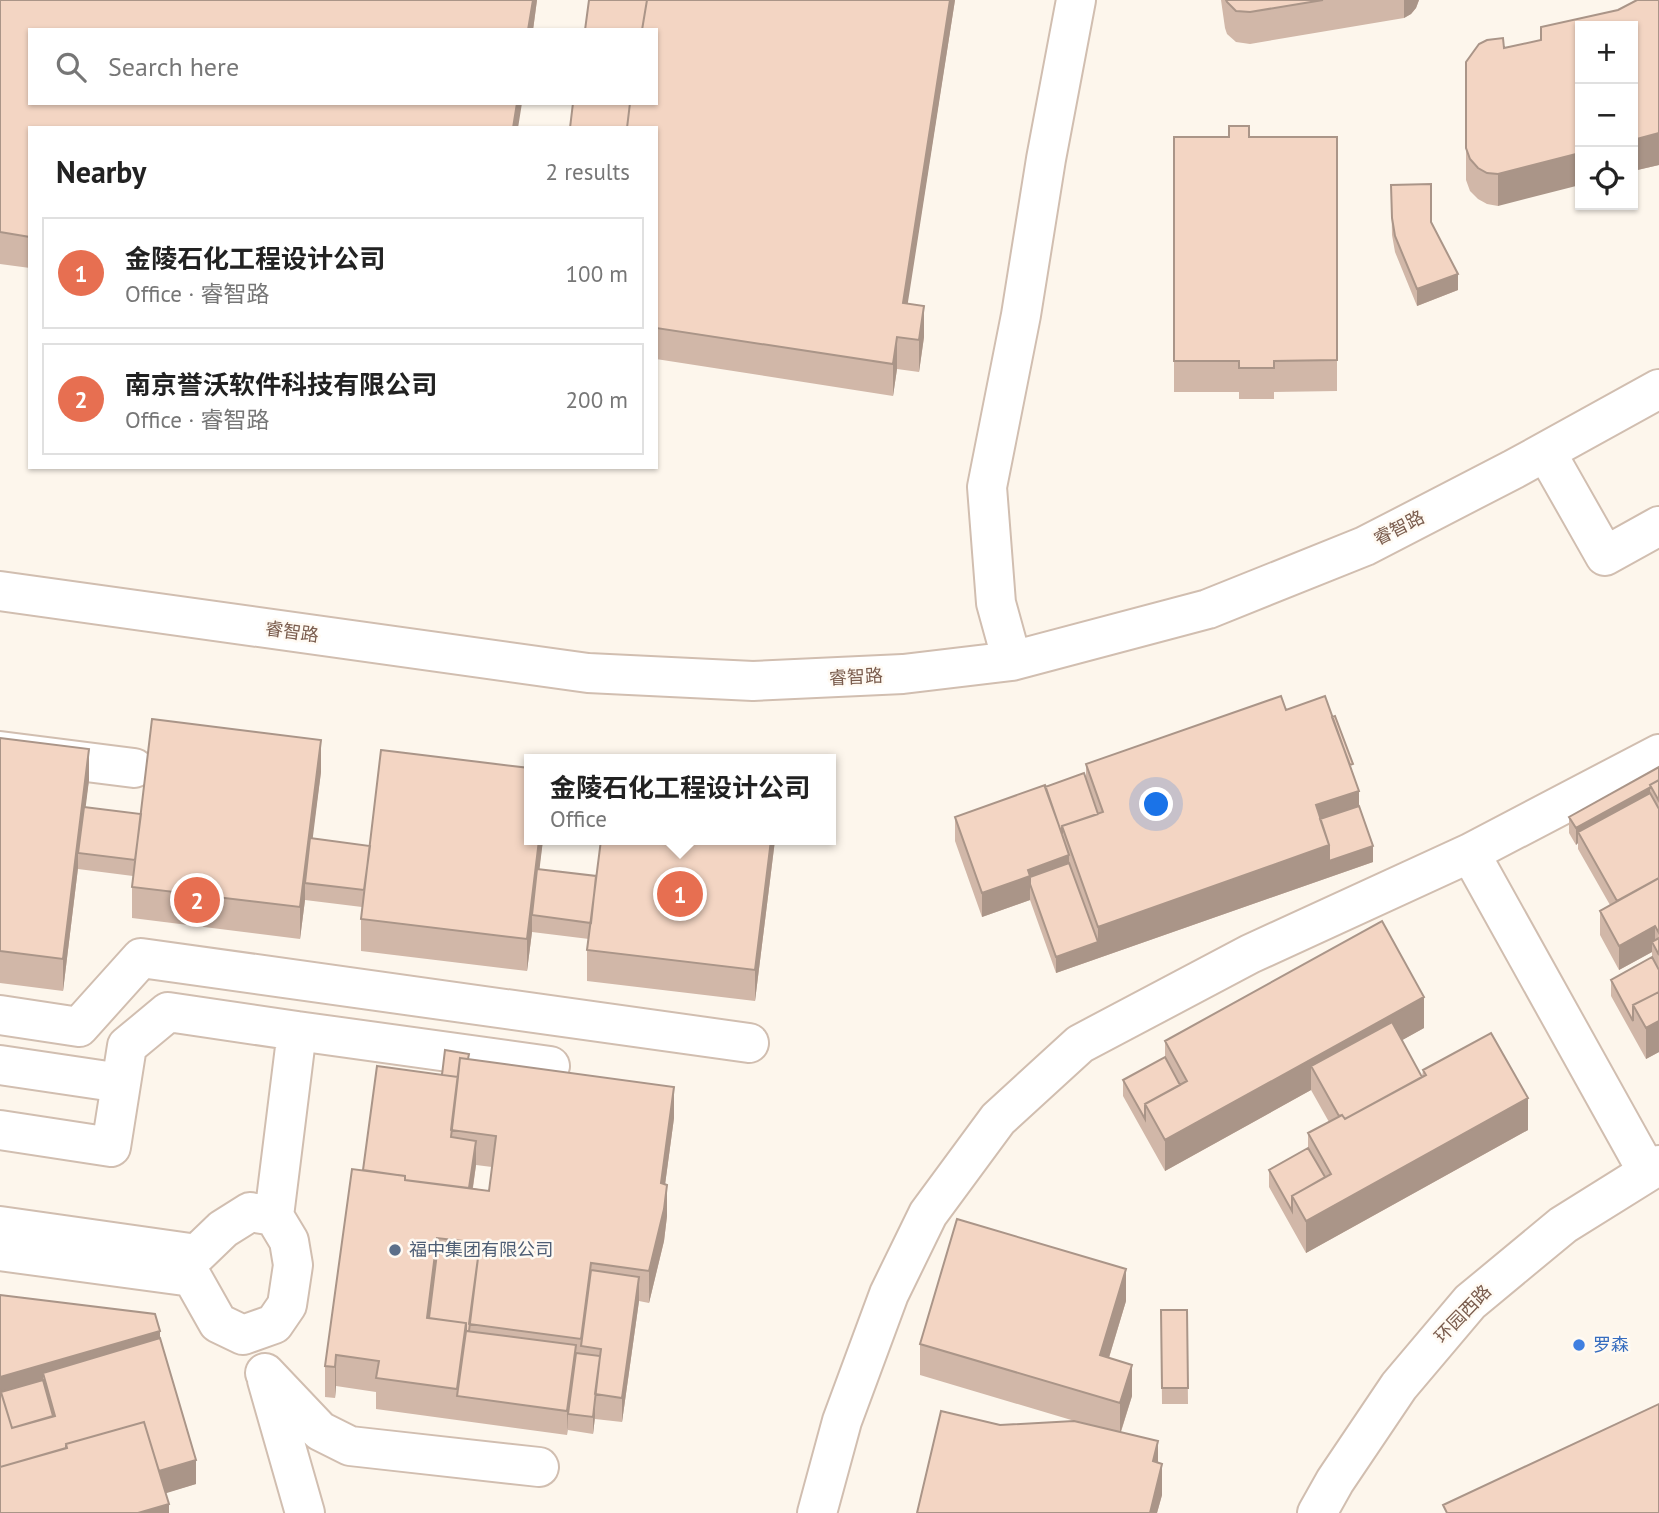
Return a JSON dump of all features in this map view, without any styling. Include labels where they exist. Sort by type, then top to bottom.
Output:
[{"type":"street","points":[[1012,661],[996,603],[987,487],[1021,315],[1046,159],[1076,0]]},
{"type":"street","name":"睿智路","points":[[0,592],[588,673],[753,681],[903,674],[1012,661],[1208,609],[1365,546],[1546,452],[1659,389]]},
{"type":"street","points":[[1546,452],[1605,556],[1659,526]]},
{"type":"street","points":[[0,751],[134,768]]},
{"type":"street","points":[[817,1513],[842,1421],[889,1294],[928,1214],[998,1119],[1080,1044],[1250,954],[1470,853],[1659,754]]},
{"type":"street","points":[[1470,853],[1653,1168]]},
{"type":"street","points":[[0,1015],[79,1027],[141,958],[749,1044]]},
{"type":"street","points":[[0,1130],[111,1147],[127,1046],[168,1012],[550,1066]]},
{"type":"street","points":[[0,1251],[192,1277],[218,1322],[243,1335],[274,1324],[287,1305],[293,1265],[289,1241],[274,1216],[297,1031]]},
{"type":"street","points":[[0,1065],[121,1083]]},
{"type":"street","name":"环园西路","points":[[1323,1511],[1335,1481],[1399,1386],[1470,1302],[1563,1225],[1653,1168]]},
{"type":"street","points":[[0,1226],[197,1254],[223,1228],[250,1212],[274,1216]]},
{"type":"street","points":[[253,1331],[305,1513]]},
{"type":"street","points":[[265,1373],[320,1431],[350,1446],[539,1467]]},
{"type":"building","points":[[0,0],[533,0],[528,28],[28,28],[28,105],[517,105],[513,126],[28,126],[28,237],[0,232]]},
{"type":"building","points":[[589,0],[647,0],[642,28],[585,28]]},
{"type":"building","points":[[647,0],[950,0],[903,303],[924,306],[919,340],[897,337],[893,364],[658,328],[658,126],[627,126],[630,105],[658,105],[658,28],[642,28]]},
{"type":"building","points":[[1226,0],[1323,0],[1250,12],[1236,11]]},
{"type":"building","points":[[1637,0],[1659,0],[1659,133],[1638,139],[1638,21],[1575,21],[1575,154],[1498,174],[1487,173],[1478,168],[1470,159],[1466,148],[1466,62],[1479,44],[1503,38],[1504,48],[1541,40],[1541,27],[1618,10]]},
{"type":"building","points":[[573,105],[630,105],[627,126],[570,126]]},
{"type":"building","points":[[1229,126],[1249,126],[1249,137],[1337,137],[1337,360],[1274,361],[1274,368],[1239,368],[1239,361],[1174,361],[1174,137],[1229,137]]},
{"type":"building","points":[[1431,184],[1431,222],[1458,274],[1417,289],[1395,236],[1391,185]]},
{"type":"building","points":[[1281,696],[1286,710],[1325,696],[1359,791],[1316,805],[1329,845],[1098,927],[1062,826],[1103,812],[1086,764]]},
{"type":"building","points":[[1335,716],[1353,764],[1350,765],[1332,717]]},
{"type":"building","points":[[152,719],[321,740],[300,907],[132,887]]},
{"type":"building","points":[[0,738],[89,749],[63,959],[0,951]]},
{"type":"building","points":[[381,750],[524,767],[524,845],[538,845],[527,939],[361,919]]},
{"type":"building","points":[[1659,767],[1659,780],[1650,785],[1651,787],[1576,828],[1569,817]]},
{"type":"building","points":[[1084,773],[1098,814],[1062,826],[1062,834],[1045,787]]},
{"type":"building","points":[[1659,780],[1659,801],[1650,785]]},
{"type":"building","points":[[1045,785],[1069,855],[1028,870],[1030,876],[982,893],[955,817]]},
{"type":"building","points":[[1650,793],[1659,809],[1659,878],[1617,901],[1578,832]]},
{"type":"building","points":[[1359,806],[1373,846],[1329,861],[1329,845],[1320,819]]},
{"type":"building","points":[[84,807],[141,814],[135,860],[78,853]]},
{"type":"building","points":[[310,838],[370,846],[364,890],[305,883]]},
{"type":"building","points":[[600,845],[770,845],[755,970],[587,950]]},
{"type":"building","points":[[1069,863],[1098,942],[1056,957],[1030,884],[1030,877]]},
{"type":"building","points":[[537,869],[596,876],[591,923],[532,915]]},
{"type":"building","points":[[1659,878],[1659,933],[1655,926],[1619,946],[1600,911]]},
{"type":"building","points":[[1382,921],[1424,997],[1165,1140],[1145,1104],[1187,1081],[1165,1041]]},
{"type":"building","points":[[1659,938],[1659,955],[1652,942]]},
{"type":"building","points":[[1652,957],[1659,970],[1659,992],[1633,1005],[1633,1021],[1611,980]]},
{"type":"building","points":[[1659,992],[1659,1021],[1646,1028],[1633,1005]]},
{"type":"building","points":[[1392,1022],[1422,1077],[1345,1119],[1342,1115],[1339,1116],[1311,1066]]},
{"type":"building","points":[[1491,1033],[1528,1098],[1306,1221],[1292,1196],[1331,1174],[1308,1133],[1342,1115],[1345,1119],[1426,1075],[1423,1070]]},
{"type":"building","points":[[445,1050],[469,1054],[468,1059],[460,1058],[458,1077],[442,1075]]},
{"type":"building","points":[[1165,1057],[1180,1085],[1145,1104],[1145,1119],[1123,1080]]},
{"type":"building","points":[[460,1058],[674,1087],[661,1183],[667,1185],[664,1209],[649,1271],[591,1263],[581,1339],[469,1324],[480,1243],[437,1238],[427,1318],[466,1323],[457,1389],[376,1378],[379,1361],[336,1355],[335,1367],[325,1366],[352,1169],[405,1176],[405,1180],[489,1191],[496,1136],[451,1130]]},
{"type":"building","points":[[377,1066],[458,1077],[451,1137],[476,1141],[469,1188],[405,1180],[405,1176],[363,1170]]},
{"type":"building","points":[[1308,1148],[1325,1177],[1292,1196],[1292,1211],[1269,1170]]},
{"type":"building","points":[[957,1219],[1126,1269],[1100,1355],[1132,1365],[1120,1403],[920,1344]]},
{"type":"building","points":[[437,1253],[478,1258],[469,1331],[466,1331],[466,1323],[429,1318]]},
{"type":"building","points":[[591,1270],[639,1277],[622,1398],[595,1394],[601,1349],[581,1346]]},
{"type":"building","points":[[0,1295],[155,1314],[160,1331],[0,1377]]},
{"type":"building","points":[[1161,1310],[1187,1310],[1188,1388],[1162,1388]]},
{"type":"building","points":[[466,1331],[576,1345],[567,1411],[457,1396]]},
{"type":"building","points":[[160,1338],[196,1460],[159,1471],[144,1422],[66,1444],[66,1448],[0,1467],[0,1389],[12,1428],[55,1416],[43,1373]]},
{"type":"building","points":[[576,1353],[600,1356],[593,1417],[568,1414]]},
{"type":"building","points":[[43,1380],[53,1416],[12,1428],[1,1392]]},
{"type":"building","points":[[1659,1404],[1659,1513],[1447,1513],[1443,1505]]},
{"type":"building","points":[[941,1411],[1000,1425],[1074,1421],[1158,1441],[1153,1461],[1162,1464],[1150,1513],[917,1513]]},
{"type":"building","points":[[144,1422],[169,1504],[138,1513],[0,1513],[0,1467],[67,1448],[66,1444]]},
{"type":"place","name":"金陵石化工程设计公司","points":[[680,894]]},
{"type":"place","name":"南京誉沃软件科技有限公司","points":[[197,900]]},
{"type":"place","name":"福中集团有限公司","points":[[395,1250]]},
{"type":"place","name":"罗森","points":[[1579,1345]]}]
